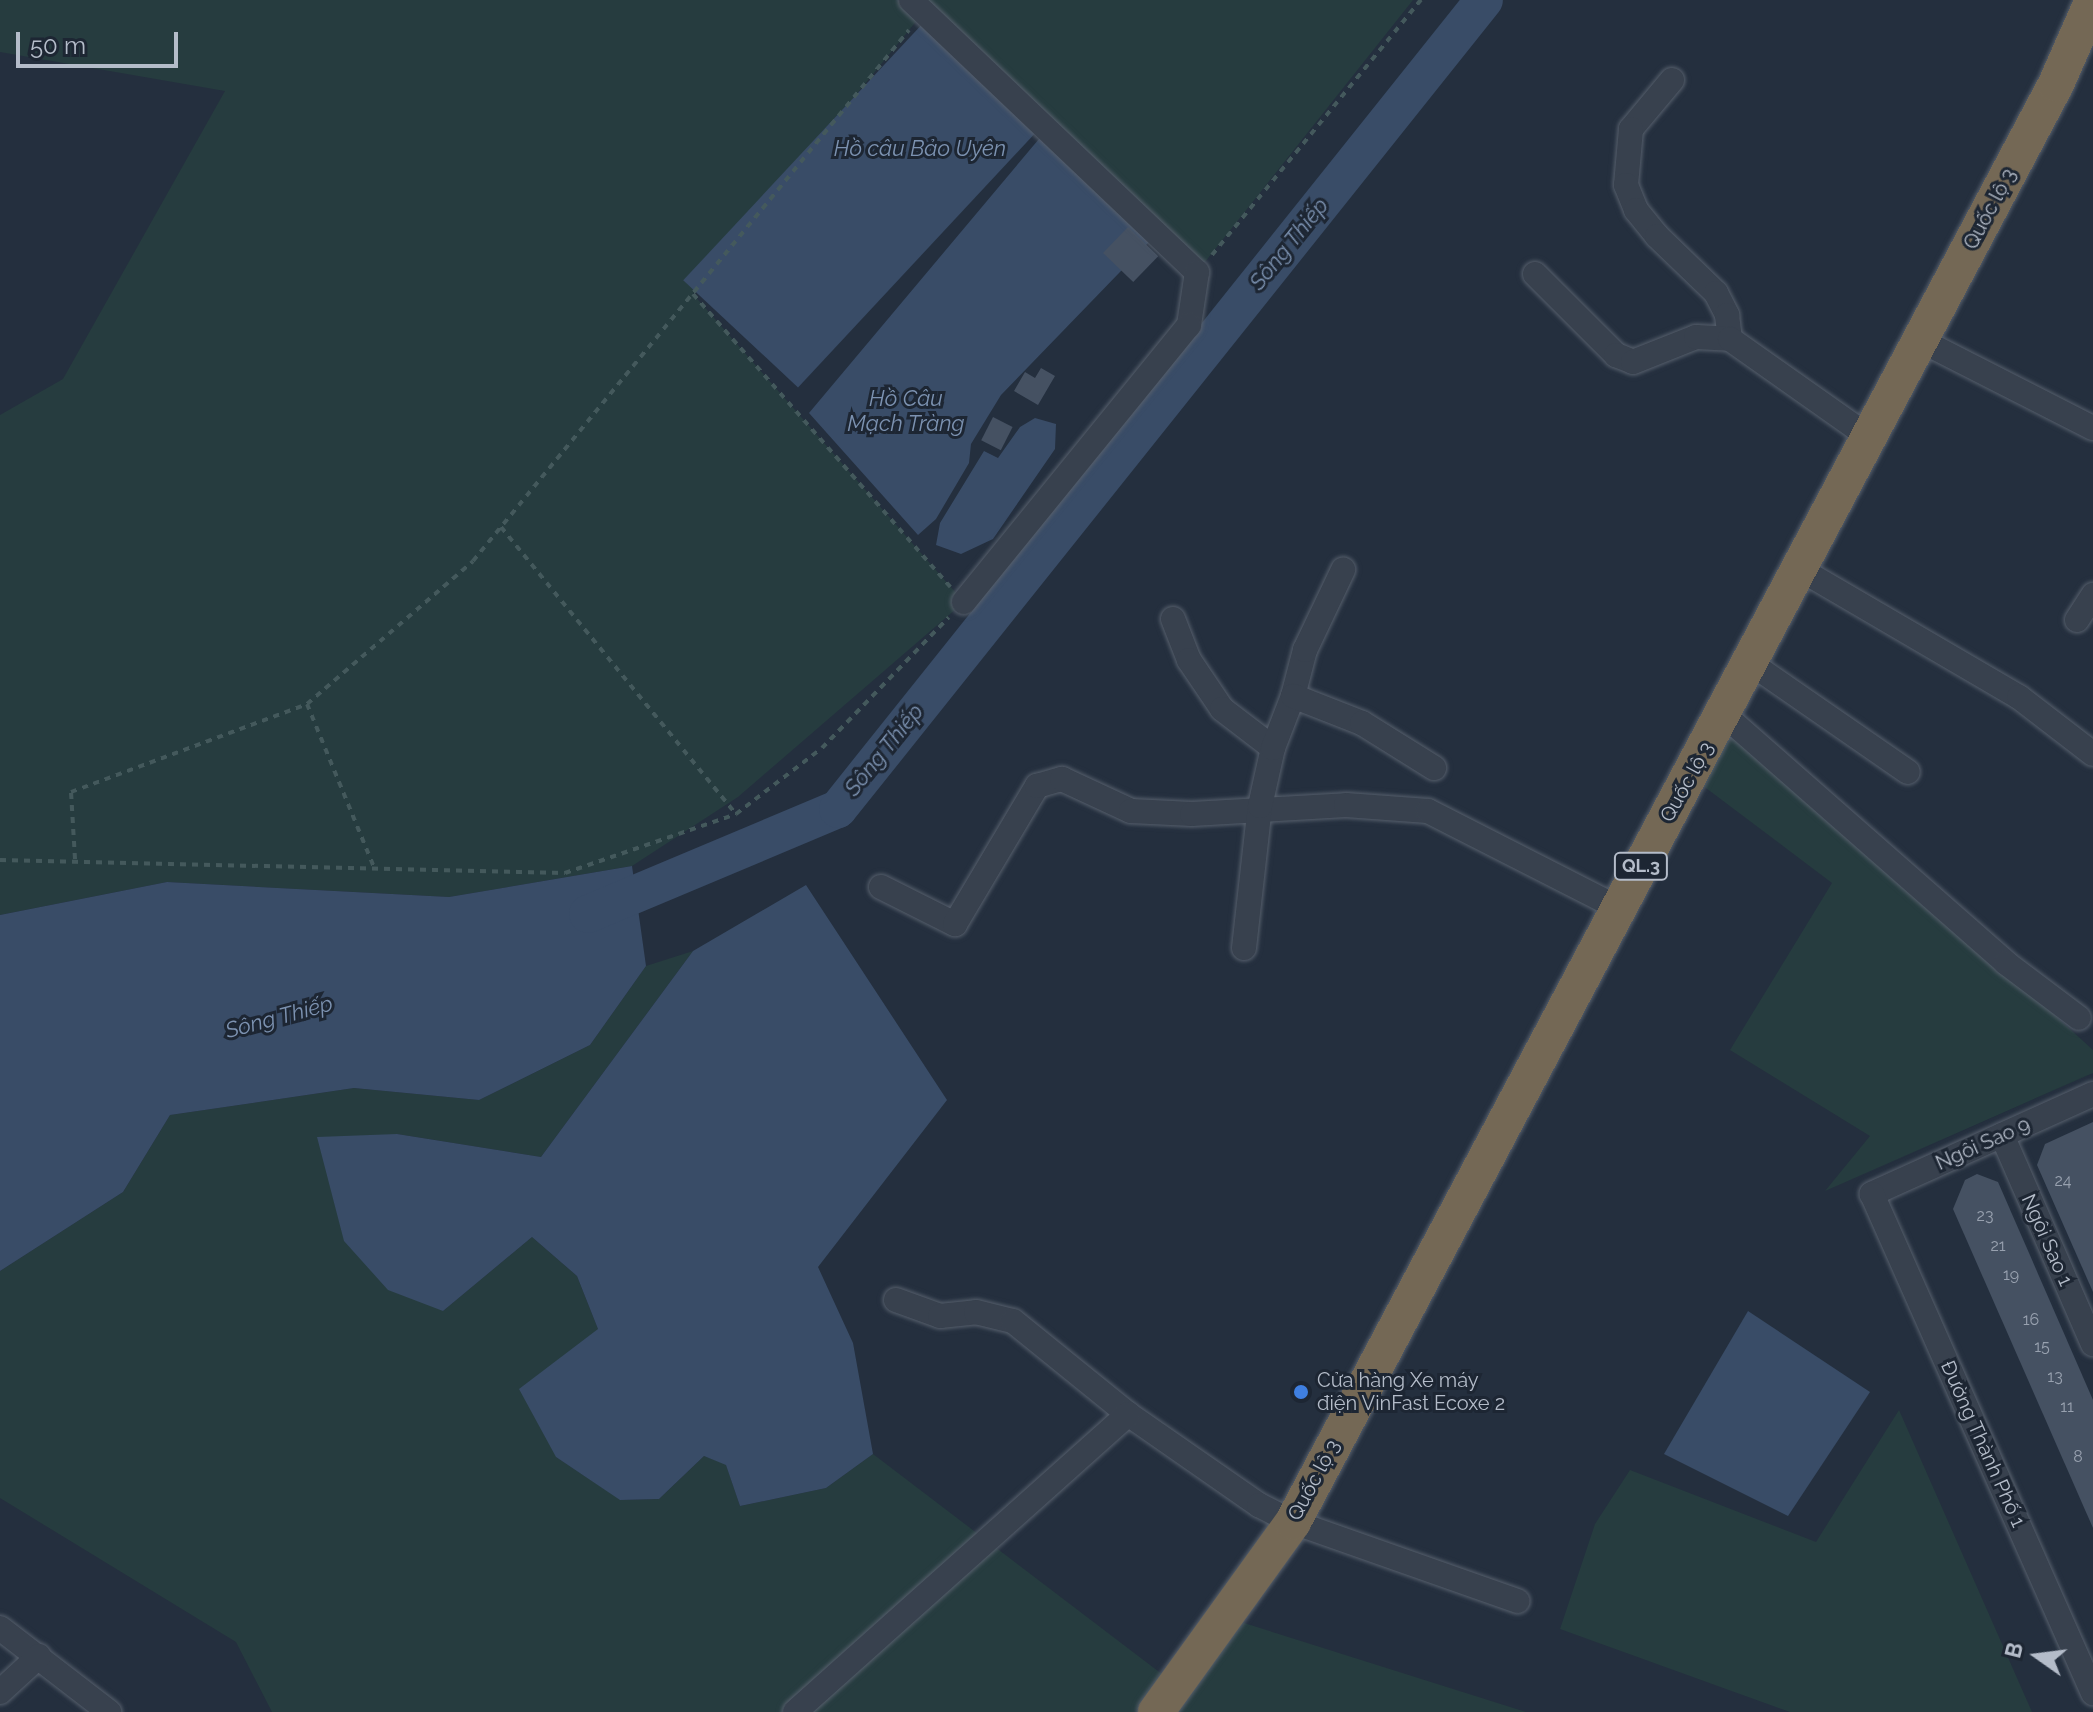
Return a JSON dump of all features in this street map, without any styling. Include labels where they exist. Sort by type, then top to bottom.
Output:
[{"type":"highway","name":"Quốc lộ 3","points":[[1156,1712],[1293,1522],[2056,84],[2093,0]]},
{"type":"street","points":[[917,6],[1197,272],[1189,325],[964,602]]},
{"type":"street","points":[[1672,80],[1631,129],[1626,185],[1636,210],[1657,236],[1716,293],[1727,315],[1730,339]]},
{"type":"street","points":[[1535,274],[1616,355],[1633,362],[1696,337],[1730,339],[1869,437]]},
{"type":"street","points":[[1920,340],[2093,428]]},
{"type":"street","points":[[1798,568],[2019,697],[2093,754]]},
{"type":"street","points":[[1244,948],[1260,806],[1273,748],[1293,696],[1305,650],[1343,570]]},
{"type":"street","points":[[2077,620],[2093,595]]},
{"type":"street","points":[[1173,619],[1189,660],[1222,709],[1273,748]]},
{"type":"street","points":[[1749,662],[1908,772]]},
{"type":"street","points":[[1293,696],[1362,723],[1434,768]]},
{"type":"street","points":[[1723,714],[2006,963],[2079,1018]]},
{"type":"street","points":[[881,887],[955,924],[1037,786],[1062,779],[1131,811],[1192,814],[1260,806],[1428,811],[1618,908]]},
{"type":"street","name":"Ngôi Sao 9","points":[[1872,1194],[2093,1094]]},
{"type":"street","name":"Ngôi Sao 1","points":[[2002,1135],[2093,1344]]},
{"type":"street","name":"Đường Thành Phố 1","points":[[1872,1194],[2082,1640],[2093,1693]]},
{"type":"street","points":[[896,1300],[940,1316],[976,1312],[1013,1321],[1128,1414],[1259,1505],[1293,1522],[1517,1601]]},
{"type":"street","points":[[795,1712],[1128,1414]]},
{"type":"street","points":[[0,1628],[109,1712]]},
{"type":"street","points":[[0,1692],[39,1656]]},
{"type":"path","points":[[1197,272],[1421,0]]},
{"type":"path","points":[[75,859],[71,792],[307,704],[473,561],[693,294],[917,6]]},
{"type":"path","points":[[0,860],[75,859],[565,873],[736,814],[822,748],[964,602],[693,294]]},
{"type":"path","points":[[501,527],[736,814]]},
{"type":"path","points":[[307,704],[374,867]]},
{"type":"green space","points":[[0,0],[1413,0],[1197,272],[923,13],[693,294],[964,602],[738,797],[632,866],[449,897],[167,882],[0,915],[0,415],[63,379],[225,91],[0,52]]},
{"type":"green space","points":[[1723,714],[2093,1050],[2093,1073],[1825,1191],[1870,1136],[1730,1050],[1832,883],[1690,776]]},
{"type":"green space","points":[[693,951],[541,1157],[397,1134],[443,1311],[532,1237],[577,1276],[598,1329],[556,1457],[621,1500],[659,1499],[704,1456],[726,1464],[740,1506],[826,1488],[873,1454],[1175,1684],[1225,1617],[1526,1712],[272,1712],[236,1642],[0,1498],[0,1271],[123,1192],[170,1115],[354,1088],[479,1100],[590,1045],[646,966]]},
{"type":"green space","points":[[1899,1410],[2032,1712],[1790,1712],[1560,1629],[1595,1524],[1630,1470],[1816,1542]]},
{"type":"water","name":"Hồ câu Bảo Uyên","points":[[926,20],[1041,127],[798,387],[683,280]]},
{"type":"water","name":"Hồ Câu Mạch Tràng","points":[[1044,133],[1149,242],[1001,395],[971,444],[969,463],[936,519],[918,535],[809,413]]},
{"type":"water","points":[[1035,418],[1056,424],[1055,449],[993,539],[961,554],[936,545],[940,523],[984,451],[998,458],[1020,427]]},
{"type":"water","points":[[632,866],[646,966],[590,1045],[479,1100],[354,1088],[170,1115],[123,1192],[0,1271],[0,915],[167,882],[449,897]]},
{"type":"water","points":[[806,885],[947,1100],[818,1267],[853,1343],[873,1454],[826,1488],[740,1506],[726,1465],[704,1456],[659,1499],[620,1500],[556,1457],[519,1389],[598,1329],[577,1276],[532,1237],[443,1311],[388,1290],[344,1241],[317,1137],[397,1134],[541,1157],[693,951]]},
{"type":"water","points":[[1748,1311],[1870,1392],[1788,1516],[1664,1454]]},
{"type":"building","points":[[1128,227],[1158,256],[1133,282],[1103,253]]},
{"type":"building","points":[[1041,368],[1055,376],[1038,405],[1014,391],[1025,372],[1035,378]]},
{"type":"building","points":[[993,417],[1013,427],[1001,450],[981,440]]},
{"type":"building","points":[[2093,1122],[2093,1292],[2037,1165],[2045,1144]]},
{"type":"building","points":[[1977,1174],[1998,1182],[2093,1400],[2093,1528],[1953,1209],[1965,1180]]},
{"type":"waterway","name":"Sông Thiếp","points":[[588,914],[838,809],[1484,0]]},
{"type":"place","name":"Cửa hàng Xe máy điện VinFast Ecoxe 2","points":[[1301,1392]]}]
